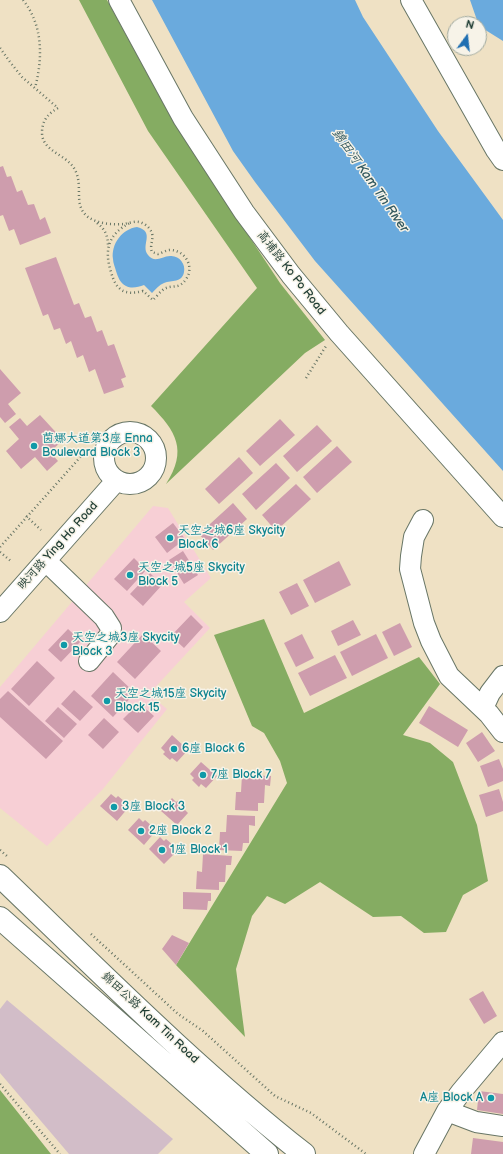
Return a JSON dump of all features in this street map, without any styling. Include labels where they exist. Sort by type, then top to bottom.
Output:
[{"type":"main road","name":"錦田公路 Kam Tin Road","points":[[0,876],[203,1068],[268,1125],[304,1154]]},
{"type":"main road","name":"錦田公路 Kam Tin Road","points":[[0,918],[267,1154]]},
{"type":"street","name":"高埔路 Ko Po Road","points":[[119,0],[183,118],[244,212],[291,275],[339,333],[503,517]]},
{"type":"street","points":[[411,0],[501,151]]},
{"type":"street","name":"映河路 Ying Ho Road","points":[[0,612],[116,481]]},
{"type":"street","points":[[423,520],[414,537],[410,556],[410,569],[424,623],[431,641],[449,676],[489,714],[503,732]]},
{"type":"street","points":[[46,561],[104,618],[111,628],[110,635],[89,661]]},
{"type":"street","points":[[483,708],[490,693],[503,676]]},
{"type":"street","points":[[424,1154],[447,1111],[460,1092],[503,1042]]},
{"type":"street","points":[[447,1111],[476,1122],[503,1126]]},
{"type":"path","points":[[23,0],[38,29],[41,59],[35,88]]},
{"type":"path","points":[[0,48],[22,77],[58,108],[46,116],[42,131],[43,138],[46,146],[66,159],[75,170],[78,178],[78,200],[80,206],[83,212],[105,231],[108,244],[107,260],[116,285],[125,292],[131,293],[143,291],[153,300],[163,290],[183,284],[188,278],[190,270],[189,262],[184,255],[177,251],[169,250],[155,254],[151,250],[152,233],[147,225],[140,222],[112,224],[93,220]]},
{"type":"path","points":[[108,250],[111,240],[116,233],[122,227],[130,223]]},
{"type":"path","points":[[306,378],[330,339],[339,333]]},
{"type":"path","points":[[0,547],[26,516],[84,453]]},
{"type":"path","points":[[26,516],[41,530]]},
{"type":"path","points":[[0,552],[12,562]]},
{"type":"path","points":[[178,1014],[223,1048],[275,1096],[311,1113],[366,1154]]},
{"type":"path","points":[[0,1084],[60,1154]]},
{"type":"shaded area","points":[[153,506],[168,508],[211,578],[184,602],[210,628],[149,694],[167,709],[103,789],[47,846],[0,808],[0,687]]},
{"type":"shaded area","points":[[7,1000],[173,1139],[158,1154],[69,1154],[0,1073],[0,1009]]},
{"type":"green space","points":[[79,0],[107,0],[174,123],[280,283],[325,340],[305,353],[166,484],[173,472],[178,451],[173,433],[160,415],[151,406],[257,288],[148,131]]},
{"type":"green space","points":[[264,619],[304,713],[419,657],[440,684],[403,735],[430,743],[453,762],[477,825],[488,881],[463,895],[446,932],[424,933],[401,916],[373,917],[320,882],[285,904],[267,896],[252,916],[236,969],[245,1037],[176,965],[287,783],[280,761],[264,733],[252,726],[214,635]]},
{"type":"green space","points":[[0,1090],[51,1154],[0,1154]]},
{"type":"water","name":"錦田河 Kam Tin River","points":[[152,0],[355,0],[363,17],[438,131],[503,220],[503,471],[315,261],[255,182],[233,151]]},
{"type":"water","points":[[470,0],[503,0],[503,41],[487,31],[487,16],[476,16]]},
{"type":"water","points":[[137,227],[146,232],[146,251],[151,258],[159,259],[167,256],[173,256],[179,259],[184,266],[183,276],[179,280],[162,284],[152,293],[144,285],[133,288],[124,285],[118,278],[113,262],[114,248],[119,238],[122,234],[132,228]]},
{"type":"building","points":[[3,166],[7,177],[11,176],[17,192],[22,190],[28,205],[34,204],[40,220],[45,217],[51,233],[20,245],[14,229],[9,231],[3,215],[0,216],[0,167]]},
{"type":"building","points":[[56,257],[74,305],[79,303],[85,318],[91,316],[97,332],[102,330],[108,346],[114,344],[126,377],[121,379],[124,387],[104,394],[95,369],[89,372],[83,355],[77,358],[71,341],[66,344],[60,328],[54,330],[48,314],[43,316],[25,268]]},
{"type":"building","points":[[0,369],[21,393],[8,404],[16,414],[5,423],[0,417]]},
{"type":"building","name":"茵娜大道第3座 Enna Boulevard Block 3","points":[[40,415],[63,440],[50,452],[58,461],[47,471],[35,457],[21,469],[6,451],[19,439],[9,427],[20,418],[27,426]]},
{"type":"building","points":[[280,419],[295,435],[260,466],[246,451]]},
{"type":"building","points":[[317,425],[332,441],[297,472],[283,456]]},
{"type":"building","points":[[337,446],[352,462],[317,493],[303,477]]},
{"type":"building","points":[[239,457],[253,473],[219,504],[205,489]]},
{"type":"building","points":[[276,463],[290,478],[256,510],[242,494]]},
{"type":"building","points":[[296,484],[311,499],[276,531],[262,515]]},
{"type":"building","points":[[233,503],[247,519],[213,550],[199,534]]},
{"type":"building","name":"天空之城6座 Skycity Block 6","points":[[173,523],[185,539],[167,553],[155,537]]},
{"type":"building","points":[[183,551],[198,575],[184,584],[169,560]]},
{"type":"building","name":"天空之城5座 Skycity Block 5","points":[[134,558],[146,570],[127,591],[114,579]]},
{"type":"building","points":[[339,561],[351,585],[315,603],[303,580]]},
{"type":"building","points":[[150,573],[162,585],[143,606],[130,594]]},
{"type":"building","points":[[297,583],[309,606],[291,615],[279,592]]},
{"type":"building","points":[[191,615],[203,627],[184,648],[171,636]]},
{"type":"building","points":[[353,620],[361,635],[338,646],[331,631]]},
{"type":"building","points":[[400,623],[412,647],[394,656],[382,632]]},
{"type":"building","name":"天空之城3座 Skycity Block 3","points":[[68,629],[81,641],[61,662],[48,650]]},
{"type":"building","points":[[143,634],[161,651],[135,679],[117,662]]},
{"type":"building","points":[[302,634],[314,658],[296,667],[284,643]]},
{"type":"building","points":[[376,634],[388,658],[352,676],[340,652]]},
{"type":"building","points":[[335,655],[347,678],[310,696],[298,673]]},
{"type":"building","points":[[37,661],[55,678],[29,706],[11,689]]},
{"type":"building","points":[[113,672],[135,693],[113,717],[91,696]]},
{"type":"building","points":[[74,690],[93,707],[80,721],[61,704]]},
{"type":"building","points":[[8,691],[63,741],[46,759],[0,717],[0,699]]},
{"type":"building","points":[[139,703],[154,716],[138,733],[123,719]]},
{"type":"building","points":[[429,706],[468,730],[458,747],[419,723]]},
{"type":"building","points":[[58,707],[77,724],[64,738],[45,721]]},
{"type":"building","points":[[104,718],[119,732],[103,749],[88,735]]},
{"type":"building","points":[[482,732],[495,751],[478,762],[466,743]]},
{"type":"building","name":"6座 Block 6","points":[[172,735],[188,750],[177,762],[172,758],[170,760],[163,754],[165,752],[161,748]]},
{"type":"building","points":[[499,759],[503,769],[503,781],[488,787],[480,766]]},
{"type":"building","name":"7座 Block 7","points":[[201,762],[217,776],[206,788],[201,784],[199,787],[192,780],[194,778],[190,774]]},
{"type":"building","points":[[242,775],[271,776],[270,786],[265,785],[264,803],[258,803],[258,811],[235,810],[236,792],[241,792]]},
{"type":"building","points":[[499,789],[503,802],[503,811],[486,817],[479,795]]},
{"type":"building","name":"3座 Block 3","points":[[111,794],[116,798],[118,796],[125,802],[123,805],[128,808],[117,821],[100,806]]},
{"type":"building","points":[[172,798],[176,802],[179,800],[186,806],[184,809],[188,813],[177,825],[161,811]]},
{"type":"building","points":[[227,815],[255,816],[255,826],[249,825],[249,843],[243,843],[242,851],[219,850],[220,832],[226,832]]},
{"type":"building","name":"2座 Block 2","points":[[139,818],[143,822],[145,820],[152,826],[150,828],[155,832],[144,845],[128,830]]},
{"type":"building","name":"1座 Block 1","points":[[160,837],[164,841],[166,839],[173,845],[171,847],[176,852],[164,864],[149,849]]},
{"type":"building","points":[[203,854],[232,856],[231,865],[226,865],[225,882],[219,882],[219,890],[196,889],[197,871],[202,872]]},
{"type":"building","points":[[183,892],[211,893],[211,901],[208,901],[207,910],[183,909]]},
{"type":"building","points":[[172,935],[189,943],[176,965],[162,949]]},
{"type":"building","points":[[483,991],[497,1016],[484,1024],[469,999]]},
{"type":"building","name":"A座 Block A","points":[[479,1091],[503,1094],[503,1114],[477,1110]]},
{"type":"building","points":[[473,1138],[503,1142],[503,1154],[471,1154]]},
{"type":"place","name":"茵娜大道第3座 Enna Boulevard Block 3","points":[[34,446]]},
{"type":"place","name":"天空之城6座 Skycity Block 6","points":[[170,538]]},
{"type":"place","name":"天空之城5座 Skycity Block 5","points":[[130,575]]},
{"type":"place","name":"天空之城3座 Skycity Block 3","points":[[64,645]]},
{"type":"place","name":"天空之城15座 Skycity Block 15","points":[[107,701]]},
{"type":"place","name":"6座 Block 6","points":[[174,749]]},
{"type":"place","name":"7座 Block 7","points":[[203,775]]},
{"type":"place","name":"3座 Block 3","points":[[114,807]]},
{"type":"place","name":"2座 Block 2","points":[[141,831]]},
{"type":"place","name":"1座 Block 1","points":[[162,850]]},
{"type":"place","name":"A座 Block A","points":[[491,1098]]}]
